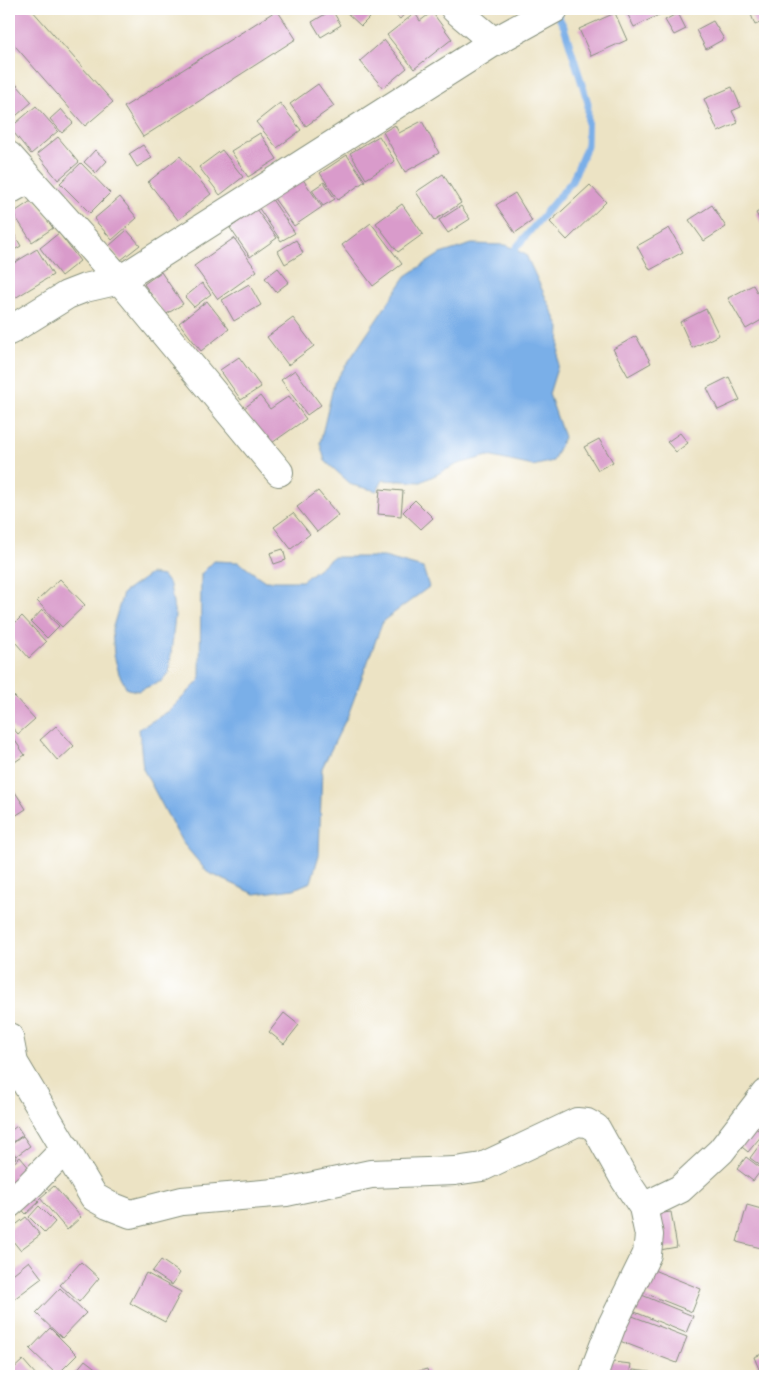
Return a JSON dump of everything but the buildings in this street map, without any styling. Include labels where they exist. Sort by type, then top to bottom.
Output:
[{"type":"street","points":[[455,9],[494,42]]},
{"type":"street","points":[[9,331],[67,295],[85,288],[120,280],[494,42],[550,11]]},
{"type":"street","points":[[9,156],[19,184],[120,280],[279,472]]},
{"type":"street","points":[[11,1055],[94,1197],[131,1214],[182,1201],[286,1192],[371,1174],[455,1171],[482,1167],[566,1126],[577,1122],[587,1123],[596,1128],[625,1180],[643,1207],[649,1235],[647,1254],[612,1324],[594,1376]]},
{"type":"street","points":[[643,1207],[680,1188],[721,1151],[765,1094]]},
{"type":"street","points":[[9,1204],[66,1148]]},
{"type":"water","points":[[472,244],[506,245],[526,255],[560,328],[558,365],[549,394],[564,437],[553,461],[533,466],[488,456],[458,464],[421,482],[383,480],[377,491],[352,485],[325,461],[320,443],[334,383],[406,276],[440,254]]},
{"type":"water","points":[[333,557],[384,557],[423,568],[429,587],[383,621],[348,715],[322,768],[319,855],[311,882],[294,889],[255,894],[207,872],[182,842],[143,769],[139,729],[169,711],[200,680],[201,574],[214,561],[238,562],[265,581],[302,581]]},
{"type":"water","points":[[150,574],[163,576],[170,585],[175,616],[169,673],[162,681],[138,691],[127,689],[119,674],[114,655],[112,630],[123,593]]},
{"type":"waterway","points":[[515,249],[572,181],[587,146],[588,103],[564,27],[557,14]]}]
